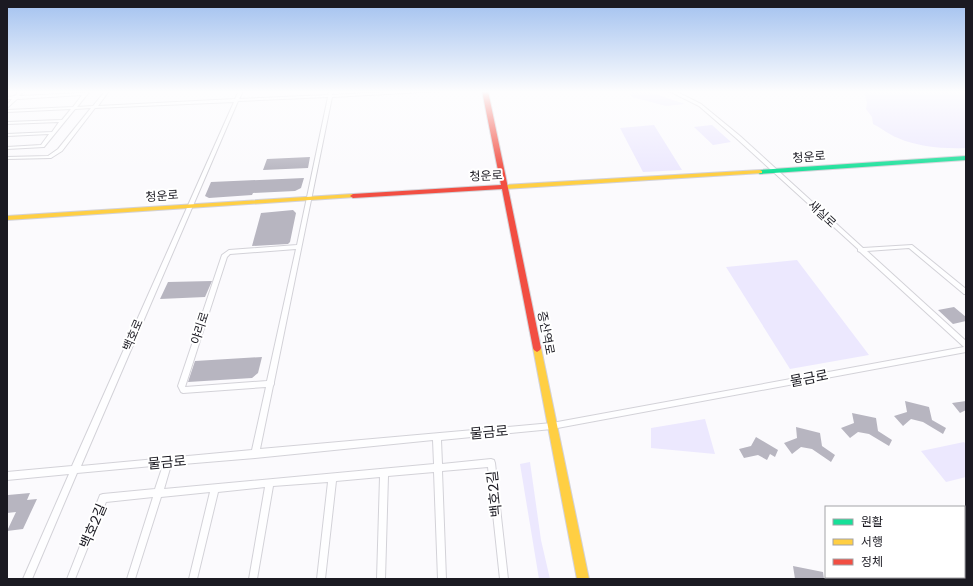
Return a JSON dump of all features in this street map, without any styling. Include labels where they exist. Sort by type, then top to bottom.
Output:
[{"type":"street","points":[[7,148],[42,146],[65,118]]},
{"type":"street","points":[[7,158],[49,157],[60,150],[86,118]]},
{"type":"street","name":"백호로","points":[[27,579],[229,118]]},
{"type":"street","points":[[255,454],[271,384],[325,118]]},
{"type":"street","name":"증산역로","points":[[490,118],[583,579]]},
{"type":"street","name":"새실로","points":[[715,118],[966,345]]},
{"type":"street","points":[[7,123],[63,121]]},
{"type":"street","points":[[7,135],[53,133]]},
{"type":"street","name":"청운로","points":[[7,218],[966,158]]},
{"type":"street","points":[[860,250],[910,246],[966,292]]},
{"type":"street","name":"야리로","points":[[271,384],[183,390],[181,386],[224,256],[228,252],[299,247]]},
{"type":"street","name":"물금로","points":[[7,476],[552,426],[966,349]]},
{"type":"street","points":[[437,437],[442,579]]},
{"type":"street","points":[[131,579],[168,462]]},
{"type":"street","name":"백호2길","points":[[71,579],[103,498],[491,463],[504,579]]},
{"type":"street","points":[[381,579],[384,473]]},
{"type":"street","points":[[321,579],[332,478]]},
{"type":"street","points":[[253,579],[270,483]]},
{"type":"street","points":[[193,579],[215,488]]},
{"type":"shaded area","points":[[872,118],[966,118],[966,148],[940,148],[914,144],[892,135],[873,124]]},
{"type":"shaded area","points":[[654,125],[682,170],[643,172],[620,128]]},
{"type":"shaded area","points":[[712,125],[731,142],[713,145],[694,127]]},
{"type":"shaded area","points":[[797,260],[869,355],[790,369],[726,267]]},
{"type":"shaded area","points":[[705,419],[715,454],[651,448],[651,428]]},
{"type":"shaded area","points":[[964,442],[966,445],[966,477],[946,482],[921,451]]},
{"type":"shaded area","points":[[530,462],[541,540],[550,579],[539,579],[520,464]]},
{"type":"building","points":[[310,157],[308,168],[263,170],[267,159]]},
{"type":"building","points":[[304,178],[301,188],[295,191],[253,193],[252,195],[209,198],[205,196],[211,182]]},
{"type":"building","points":[[293,210],[296,213],[290,242],[288,244],[252,246],[261,213]]},
{"type":"building","points":[[212,281],[205,297],[160,299],[168,282]]},
{"type":"building","points":[[954,307],[966,317],[966,321],[953,324],[938,310]]},
{"type":"building","points":[[262,357],[258,373],[252,378],[188,382],[195,361]]},
{"type":"building","points":[[905,401],[929,407],[932,420],[946,428],[943,434],[923,422],[911,419],[903,426],[894,416],[907,412]]},
{"type":"building","points":[[966,401],[966,410],[960,413],[952,403]]},
{"type":"building","points":[[852,413],[876,418],[878,431],[892,440],[889,446],[869,434],[858,432],[850,438],[841,428],[854,423]]},
{"type":"building","points":[[796,427],[820,433],[822,446],[835,455],[831,462],[812,449],[801,447],[792,454],[784,443],[797,438]]},
{"type":"building","points":[[756,437],[778,450],[775,457],[770,454],[767,460],[758,455],[744,458],[739,449],[751,446]]},
{"type":"building","points":[[30,493],[27,500],[37,499],[23,529],[7,531],[16,512],[7,513],[8,495]]},
{"type":"building","points":[[793,566],[823,572],[824,579],[795,579]]},
{"type":"traffic: fast","points":[[760,172],[966,158]]},
{"type":"traffic: slow","points":[[505,187],[760,172]]},
{"type":"traffic: slow","points":[[7,218],[353,196]]},
{"type":"traffic: slow","points":[[537,348],[583,579]]},
{"type":"traffic: jam","points":[[491,118],[537,348]]},
{"type":"traffic: jam","points":[[353,196],[505,187]]}]
